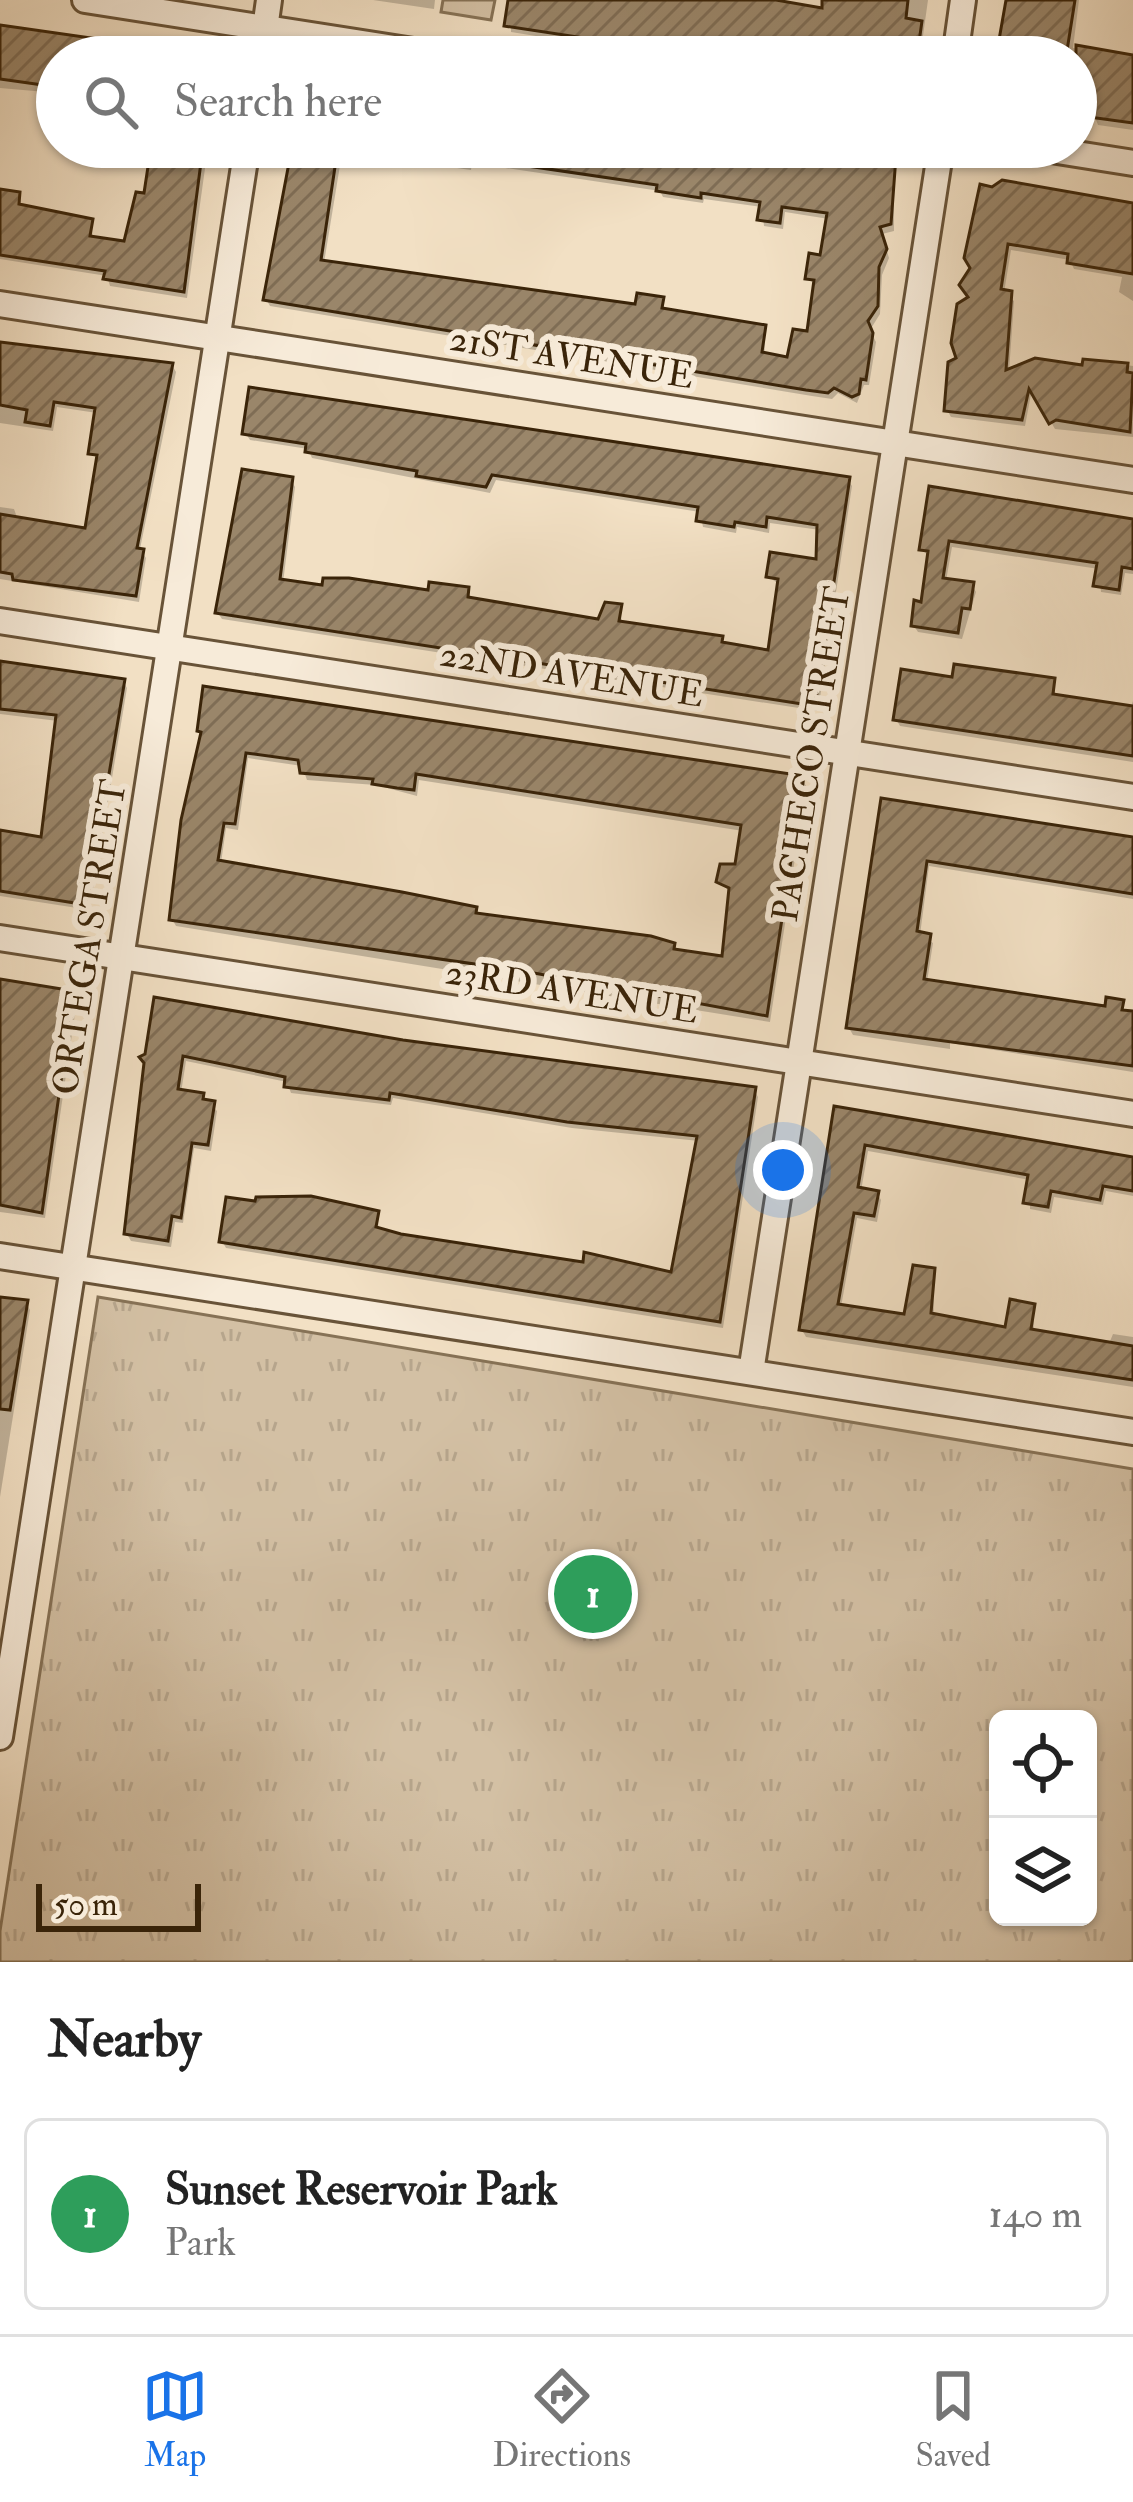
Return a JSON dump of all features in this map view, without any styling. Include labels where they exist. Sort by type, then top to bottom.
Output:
[{"type":"street","points":[[86,0],[317,36]]},
{"type":"street","points":[[264,36],[269,0]]},
{"type":"street","points":[[958,36],[963,0]]},
{"type":"street","points":[[1097,157],[1133,163]]},
{"type":"street","name":"ORTEGA STREET","points":[[0,1737],[12,1574],[73,1267],[244,168]]},
{"type":"street","name":"PACHECO STREET","points":[[751,1372],[938,168]]},
{"type":"street","name":"21ST AVENUE","points":[[0,304],[1133,480]]},
{"type":"street","name":"22ND AVENUE","points":[[0,621],[1133,797]]},
{"type":"street","name":"23RD AVENUE","points":[[0,938],[1133,1114]]},
{"type":"street","points":[[0,1256],[1133,1432]]},
{"type":"green space","points":[[443,0],[495,0],[491,20],[441,12]]},
{"type":"green space","points":[[98,1297],[1133,1469],[1133,1962],[0,1962],[0,1931]]},
{"type":"building","points":[[508,0],[776,0],[822,8],[822,0],[908,0],[906,18],[922,21],[920,36],[570,36],[504,26]]},
{"type":"building","points":[[1006,0],[1075,0],[1069,36],[1000,36]]},
{"type":"building","points":[[0,25],[77,36],[36,36],[36,84],[0,79]]},
{"type":"building","points":[[1097,49],[1133,55],[1133,123],[1097,118]]},
{"type":"building","points":[[148,168],[200,168],[184,292],[103,279],[105,271],[0,255],[0,189],[20,192],[19,204],[93,219],[90,236],[124,241],[136,192],[144,193]]},
{"type":"building","points":[[288,168],[335,168],[321,260],[635,304],[637,293],[664,297],[662,308],[766,325],[762,352],[787,357],[793,329],[807,331],[814,280],[805,279],[809,253],[820,255],[827,213],[782,207],[780,223],[757,220],[760,202],[701,193],[701,198],[656,191],[657,185],[541,168],[895,168],[891,224],[880,227],[887,249],[879,267],[878,306],[868,321],[873,333],[866,380],[861,379],[859,394],[852,397],[834,388],[828,393],[806,390],[263,300]]},
{"type":"building","points":[[1002,180],[1133,203],[1133,274],[1067,263],[1068,254],[1008,244],[1001,289],[1012,291],[1006,370],[1035,358],[1082,365],[1083,359],[1128,363],[1127,372],[1133,373],[1130,432],[1056,420],[1049,424],[1029,389],[1022,420],[944,411],[948,362],[956,358],[951,343],[957,304],[968,297],[959,285],[970,268],[964,258],[980,184],[992,187]]},
{"type":"building","points":[[0,342],[173,363],[137,548],[144,549],[136,596],[13,580],[12,574],[0,572],[0,514],[85,528],[97,455],[88,454],[95,408],[54,402],[50,426],[25,422],[27,410],[0,405]]},
{"type":"building","points":[[249,387],[850,477],[815,706],[215,613],[242,469],[293,477],[280,579],[322,585],[323,578],[349,578],[428,590],[429,582],[469,587],[468,597],[598,619],[605,602],[622,604],[619,621],[723,636],[722,642],[768,650],[778,579],[766,577],[770,552],[816,559],[817,525],[767,517],[766,527],[696,521],[698,507],[492,475],[486,487],[416,476],[417,471],[305,452],[306,444],[242,434]]},
{"type":"building","points":[[929,486],[1133,519],[1133,569],[1122,567],[1119,590],[1093,586],[1097,563],[949,541],[943,578],[974,582],[970,609],[962,608],[958,633],[911,626],[914,600],[921,602],[928,551],[919,550]]},
{"type":"building","points":[[0,661],[125,679],[87,905],[0,891],[0,830],[41,837],[56,715],[0,709]]},
{"type":"building","points":[[954,664],[1055,678],[1053,694],[1133,706],[1133,756],[893,720],[901,669],[952,677]]},
{"type":"building","points":[[203,686],[804,776],[767,1016],[523,971],[169,920],[181,820],[201,732],[197,731]],"holes":[[[246,753],[298,760],[300,773],[373,779],[372,784],[397,788],[414,790],[416,774],[741,825],[735,864],[720,864],[716,882],[729,888],[722,956],[674,949],[675,943],[651,936],[476,913],[477,907],[218,860],[224,823],[235,824]]]},
{"type":"building","points":[[881,798],[1133,837],[1133,894],[927,861],[917,931],[931,934],[924,979],[1105,1006],[1106,997],[1124,1000],[1122,1010],[1133,1011],[1133,1066],[846,1028]]},
{"type":"building","points":[[0,979],[74,991],[42,1213],[0,1205]]},
{"type":"building","points":[[154,997],[403,1040],[756,1087],[720,1322],[219,1242],[226,1197],[255,1201],[256,1197],[311,1196],[379,1211],[376,1227],[401,1234],[583,1262],[584,1252],[671,1272],[697,1136],[567,1122],[390,1093],[389,1100],[284,1087],[285,1077],[183,1056],[178,1089],[204,1093],[203,1099],[215,1101],[208,1145],[192,1143],[181,1218],[172,1216],[168,1241],[124,1234],[144,1063],[139,1057],[145,1054]]},
{"type":"building","points":[[834,1106],[1133,1157],[1133,1191],[1103,1186],[1100,1200],[1051,1191],[1048,1207],[1023,1203],[1028,1175],[865,1145],[858,1187],[879,1191],[874,1216],[854,1213],[838,1304],[904,1314],[913,1265],[935,1268],[931,1313],[1005,1327],[1010,1299],[1035,1304],[1031,1329],[1133,1346],[1133,1380],[799,1330]]},
{"type":"building","points":[[0,1297],[28,1300],[10,1410],[0,1409]]},
{"type":"place","name":"Sunset Reservoir Park","points":[[593,1594]]}]
